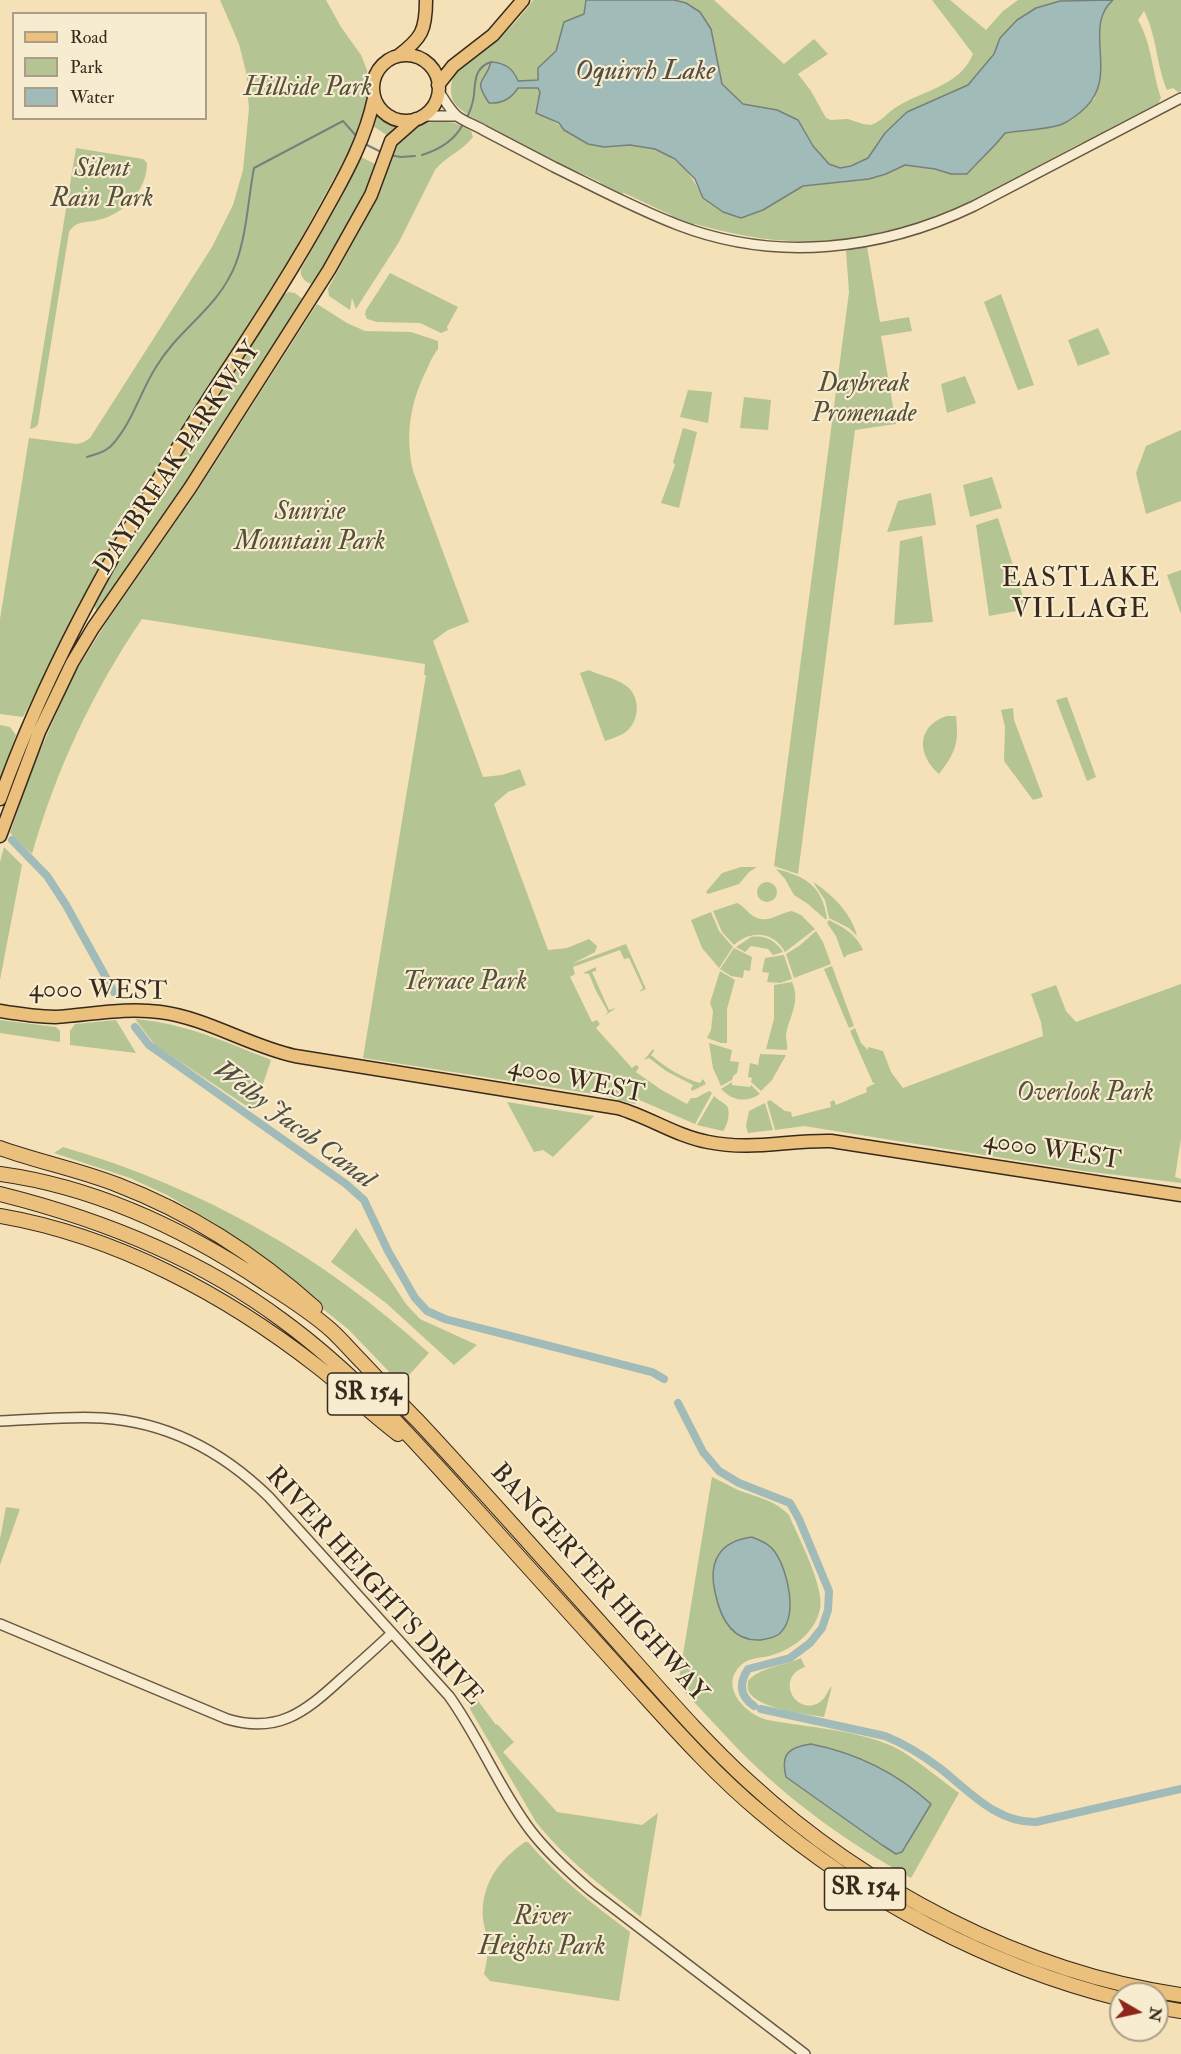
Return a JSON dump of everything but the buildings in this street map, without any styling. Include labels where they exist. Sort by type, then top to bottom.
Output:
[{"type":"highway","points":[[0,1148],[118,1184],[178,1211],[233,1244],[272,1272],[319,1312],[332,1331]]},
{"type":"highway","name":"BANGERTER HIGHWAY","points":[[0,1174],[55,1186],[95,1198],[168,1226],[207,1245],[240,1266],[332,1331],[472,1479],[714,1748],[770,1800],[816,1837],[866,1872],[951,1920],[1041,1959],[1129,1986],[1179,1994]]},
{"type":"highway","name":"BANGERTER HIGHWAY","points":[[0,1194],[46,1206],[121,1232],[180,1259],[244,1294],[291,1327],[352,1379],[434,1461],[695,1752],[758,1811],[816,1857],[900,1911],[994,1956],[1062,1983],[1109,1996]]},
{"type":"highway","points":[[0,1216],[61,1229],[100,1243],[158,1268],[210,1296],[316,1365],[367,1410],[434,1461]]},
{"type":"main road","points":[[426,0],[425,22],[421,35],[410,46],[385,63],[378,71],[374,81],[374,98],[380,109],[390,117],[401,121],[420,117],[435,102],[438,88],[453,66],[493,35],[523,0]]},
{"type":"main road","points":[[397,56],[416,56],[427,63],[435,73],[438,88]]},
{"type":"main road","name":"DAYBREAK PARKWAY","points":[[0,799],[24,737],[53,674],[126,535],[176,451],[299,258],[356,153],[368,124],[374,98]]},
{"type":"main road","name":"DAYBREAK PARKWAY","points":[[0,836],[39,732],[72,663],[93,628],[177,508],[314,296],[375,186],[388,145],[397,134],[420,117]]},
{"type":"main road","name":"4000 WEST","points":[[0,1011],[49,1017],[128,1010],[165,1013],[190,1019],[267,1049],[295,1056],[618,1108],[684,1136],[706,1142],[749,1147],[811,1140],[831,1141],[1181,1195]]},
{"type":"street","points":[[438,88],[457,116],[614,196],[686,228],[761,245],[830,247],[882,239],[943,220],[1181,98]]},
{"type":"street","points":[[420,117],[457,116]]},
{"type":"street","name":"RIVER HEIGHTS DRIVE","points":[[0,1421],[117,1419],[163,1430],[201,1445],[233,1465],[258,1486],[457,1707],[531,1831],[561,1864],[590,1890],[805,2054]]},
{"type":"street","points":[[0,1624],[227,1719],[252,1724],[278,1722],[302,1712],[392,1633]]},
{"type":"green space","name":"Hillside Park","points":[[220,0],[326,0],[341,27],[361,55],[367,70],[366,115],[293,253],[144,489],[23,717],[0,714],[0,619],[29,438],[77,444],[90,438],[212,247],[233,205],[243,170],[249,109],[246,72],[239,44]]},
{"type":"green space","points":[[533,0],[586,0],[584,14],[565,24],[556,50],[538,68],[540,92],[537,113],[584,139],[605,147],[629,145],[654,149],[675,160],[683,168],[703,198],[763,210],[803,186],[869,179],[905,165],[935,169],[951,174],[967,174],[1005,133],[1072,120],[1095,98],[1100,22],[1106,7],[1113,0],[1181,0],[1181,91],[1178,92],[1173,88],[1167,90],[1152,30],[1144,11],[1138,20],[1149,48],[1161,98],[1157,106],[1105,131],[1104,134],[1081,143],[955,210],[909,226],[854,238],[851,241],[795,241],[761,238],[693,225],[672,218],[671,215],[624,193],[621,194],[529,149],[457,106],[451,91],[455,73],[466,62],[498,39]]},
{"type":"green space","points":[[674,0],[714,0],[784,64],[814,39],[828,54],[798,74],[811,91],[826,118],[848,119],[871,125],[908,100],[950,80],[967,65],[973,54],[932,0],[950,0],[986,30],[1003,11],[1018,0],[1071,0],[1060,1],[1000,38],[994,54],[968,85],[907,112],[885,133],[868,158],[851,166],[840,168],[829,164],[812,146],[798,120],[777,110],[743,104],[721,84],[718,69],[686,3]]},
{"type":"green space","points":[[376,115],[398,126],[388,136],[373,126]]},
{"type":"green space","points":[[440,121],[455,123],[471,131],[473,137],[435,170],[399,242],[356,309],[352,298],[350,310],[329,296],[328,289],[370,211],[395,148],[404,136],[424,123]]},
{"type":"green space","name":"Silent Rain Park","points":[[76,148],[143,159],[147,163],[146,173],[139,191],[125,206],[108,217],[75,225],[69,232],[38,424],[30,429]]},
{"type":"green space","points":[[359,156],[377,165],[373,182],[314,285],[311,284],[302,277],[301,269],[343,195]]},
{"type":"green space","name":"Daybreak Promenade","points":[[867,247],[880,322],[909,317],[912,331],[881,336],[896,424],[855,430],[798,874],[774,866],[849,292],[846,251]]},
{"type":"green space","points":[[390,273],[458,307],[447,327],[448,330],[441,333],[420,323],[377,322],[367,319],[366,310]]},
{"type":"green space","points":[[288,292],[295,293],[305,301],[166,516],[96,610],[94,605],[137,525]]},
{"type":"green space","points":[[1001,294],[1034,385],[1018,390],[984,302]]},
{"type":"green space","points":[[317,304],[347,323],[365,331],[411,332],[438,341],[438,349],[421,382],[413,406],[409,444],[413,471],[469,622],[448,630],[433,641],[483,777],[502,775],[520,769],[526,785],[508,792],[494,804],[548,950],[567,948],[589,939],[597,946],[595,952],[572,964],[626,944],[646,989],[639,992],[643,988],[629,958],[624,959],[620,950],[573,967],[575,974],[570,977],[592,1022],[597,1020],[600,1024],[596,1028],[632,1068],[636,1065],[639,1067],[636,1072],[687,1104],[691,1098],[696,1098],[709,1091],[712,1093],[695,1124],[637,1099],[635,1104],[600,1095],[363,1058],[426,675],[424,675],[425,664],[142,619],[108,674],[78,732],[52,792],[32,854],[10,833],[32,769],[74,674],[108,620],[198,490]]},
{"type":"green space","points":[[1098,328],[1110,354],[1078,366],[1068,340]]},
{"type":"green space","points":[[965,376],[976,403],[947,413],[941,384]]},
{"type":"green space","points":[[688,390],[712,392],[708,423],[680,417]]},
{"type":"green space","points":[[744,397],[771,400],[768,430],[740,428]]},
{"type":"green space","points":[[683,428],[697,432],[679,508],[661,503],[675,465],[673,462]]},
{"type":"green space","points":[[1181,430],[1181,501],[1146,514],[1136,473],[1146,446]]},
{"type":"green space","points":[[992,477],[1002,508],[970,517],[963,485]]},
{"type":"green space","points":[[931,493],[936,525],[887,532],[898,501]]},
{"type":"green space","points":[[998,518],[1027,609],[989,616],[976,525]]},
{"type":"green space","points":[[922,536],[933,622],[894,625],[900,541]]},
{"type":"green space","points":[[1181,570],[1181,614],[1167,575]]},
{"type":"green space","points":[[589,670],[625,685],[630,689],[636,701],[635,720],[632,726],[622,734],[605,741],[580,673]]},
{"type":"green space","points":[[1067,697],[1096,777],[1087,781],[1056,700]]},
{"type":"green space","points":[[1013,708],[1014,720],[1043,797],[1033,800],[1004,761],[1005,727],[1001,710]]},
{"type":"green space","points":[[947,716],[956,716],[957,733],[953,753],[939,774],[927,758],[923,742],[930,727]]},
{"type":"green space","points":[[0,725],[10,727],[16,735],[0,779]]},
{"type":"green space","points":[[4,847],[22,865],[0,980],[0,862]]},
{"type":"green space","points":[[741,867],[757,867],[749,872],[739,884],[708,894],[706,892],[722,873]]},
{"type":"green space","points":[[776,869],[796,875],[811,884],[821,898],[827,919],[794,895]]},
{"type":"green space","points":[[763,882],[771,882],[777,888],[777,896],[771,902],[763,902],[757,896],[757,888]]},
{"type":"green space","points":[[813,882],[827,892],[846,912],[857,936],[849,928],[829,918],[825,900]]},
{"type":"green space","points":[[737,903],[753,916],[763,919],[792,911],[801,915],[815,929],[785,952],[774,940],[761,935],[747,937],[734,945],[722,932],[713,911]]},
{"type":"green space","points":[[711,912],[719,931],[733,947],[719,968],[702,948],[691,920]]},
{"type":"green space","points":[[829,920],[853,936],[863,950],[844,958],[836,936],[827,923]]},
{"type":"green space","points":[[816,931],[823,942],[831,964],[794,978],[786,954]]},
{"type":"green space","points":[[751,937],[769,939],[783,952],[773,955],[768,949],[751,946],[745,952],[736,947]]},
{"type":"green space","points":[[734,948],[752,957],[750,971],[744,970],[743,978],[731,976],[720,969]]},
{"type":"green space","points":[[784,955],[792,979],[780,983],[767,982],[769,973],[762,972],[765,958]]},
{"type":"green space","points":[[832,966],[854,1026],[849,1028],[824,969]]},
{"type":"green space","points":[[596,967],[596,971],[592,972],[609,1010],[616,1008],[604,1016],[608,1012],[589,974],[583,973]]},
{"type":"green space","points":[[720,971],[735,980],[727,1009],[727,1043],[707,1038],[711,1030],[713,1011],[710,1003]]},
{"type":"green space","points":[[792,982],[795,1003],[786,1035],[787,1050],[766,1049],[774,1019],[774,985]]},
{"type":"green space","name":"Overlook Park","points":[[1181,984],[1181,1139],[1175,1177],[1181,1179],[1181,1183],[1084,1171],[804,1126],[775,1130],[767,1102],[770,1100],[785,1111],[791,1112],[792,1117],[831,1107],[830,1102],[834,1100],[836,1105],[867,1092],[866,1088],[876,1083],[873,1083],[850,1031],[855,1028],[861,1043],[868,1050],[868,1047],[883,1051],[891,1072],[903,1088],[1043,1036],[1041,1022],[1031,994],[1056,985],[1066,1011],[1076,1022]]},
{"type":"green space","points":[[135,1019],[188,1029],[271,1060],[254,1111],[155,1045]]},
{"type":"green space","points":[[0,1020],[56,1027],[60,1031],[60,1042],[0,1033]]},
{"type":"green space","points":[[116,1020],[136,1053],[70,1045],[70,1031],[75,1024]]},
{"type":"green space","points":[[709,1043],[732,1050],[730,1061],[739,1062],[737,1073],[732,1080],[721,1086],[713,1068]]},
{"type":"green space","points":[[653,1049],[651,1055],[668,1068],[700,1083],[703,1079],[706,1084],[692,1091],[693,1085],[666,1071],[649,1058],[644,1060]]},
{"type":"green space","points":[[760,1054],[786,1055],[772,1080],[761,1091],[751,1082],[752,1078],[748,1077],[750,1063],[758,1065]]},
{"type":"green space","points":[[732,1082],[732,1085],[750,1087],[751,1085],[760,1094],[745,1100],[730,1096],[721,1089]]},
{"type":"green space","points":[[714,1096],[727,1106],[729,1112],[723,1131],[697,1125]]},
{"type":"green space","points":[[507,1102],[594,1116],[553,1157],[543,1150],[534,1152]]},
{"type":"green space","points":[[765,1103],[773,1130],[748,1133],[746,1126],[749,1111]]},
{"type":"green space","points":[[63,1147],[164,1183],[212,1204],[258,1229],[346,1285],[429,1353],[401,1384],[348,1329],[216,1224],[167,1195],[130,1178],[54,1153]]},
{"type":"green space","points":[[356,1228],[406,1304],[420,1319],[477,1345],[454,1365],[386,1303],[331,1262]]},
{"type":"green space","points":[[712,1477],[738,1490],[771,1502],[789,1515],[819,1588],[820,1609],[808,1633],[794,1645],[778,1653],[743,1663],[734,1674],[732,1683],[738,1699],[751,1712],[768,1720],[863,1736],[892,1746],[918,1762],[959,1793],[911,1878],[820,1820],[777,1786],[738,1749],[678,1685]]},
{"type":"green space","points":[[6,1507],[20,1509],[0,1565],[0,1539]]},
{"type":"green space","points":[[801,1658],[805,1667],[796,1672],[791,1679],[792,1694],[803,1705],[811,1706],[820,1702],[832,1686],[824,1717],[771,1706],[760,1702],[748,1690],[748,1681],[753,1676]]},
{"type":"green space","points":[[476,1698],[496,1725],[514,1742],[503,1752],[557,1812],[642,1825],[658,1813],[641,1917],[572,1861],[536,1822],[470,1709],[471,1703]]},
{"type":"green space","name":"River Heights Park","points":[[525,1842],[528,1842],[576,1890],[630,1932],[619,2001],[490,1981],[484,1974],[488,1946],[483,1907],[488,1884],[499,1865]]},
{"type":"water","name":"Oquirrh Lake","points":[[586,0],[674,0],[686,3],[700,12],[711,29],[722,84],[743,104],[777,110],[798,120],[813,146],[829,164],[840,168],[851,166],[868,158],[885,133],[907,112],[968,85],[994,54],[1000,38],[1017,20],[1036,8],[1060,1],[1113,0],[1104,11],[1100,23],[1101,66],[1100,80],[1095,94],[1086,107],[1067,121],[1047,128],[1005,133],[967,174],[951,174],[935,169],[905,165],[869,179],[803,186],[763,210],[741,218],[723,212],[703,198],[695,179],[675,159],[655,149],[630,145],[604,147],[588,144],[564,130],[559,123],[536,113],[540,92],[538,88],[518,88],[506,100],[489,103],[481,89],[481,81],[491,62],[508,67],[518,81],[538,80],[538,68],[556,51],[564,22],[584,14]]},
{"type":"water","points":[[752,1537],[768,1545],[775,1552],[784,1570],[789,1594],[789,1617],[785,1626],[779,1634],[761,1640],[742,1637],[729,1626],[720,1610],[713,1581],[715,1562],[724,1548],[741,1539]]},
{"type":"water","points":[[811,1744],[844,1753],[875,1766],[904,1783],[931,1804],[902,1852],[896,1854],[882,1845],[786,1777],[784,1762],[788,1753],[797,1747]]},
{"type":"waterway","points":[[466,119],[473,101],[477,75],[482,67],[491,62]]},
{"type":"waterway","points":[[87,457],[111,446],[125,428],[156,367],[176,340],[220,293],[229,279],[243,240],[254,168],[343,121],[358,138]]},
{"type":"waterway","points":[[422,155],[445,144],[463,124]]},
{"type":"waterway","points":[[365,144],[381,152]]},
{"type":"waterway","points":[[389,155],[415,156]]},
{"type":"waterway","name":"Welby Jacob Canal","points":[[12,840],[47,876],[66,905],[114,992]]},
{"type":"waterway","name":"Welby Jacob Canal","points":[[135,1027],[149,1045],[346,1184],[364,1200],[388,1251],[415,1298],[427,1311],[445,1319],[652,1372],[664,1379]]},
{"type":"waterway","name":"Welby Jacob Canal","points":[[678,1403],[703,1452],[719,1471],[739,1483],[790,1503],[829,1591],[828,1610],[822,1628],[810,1643],[790,1658],[748,1669],[743,1679],[742,1689],[745,1698],[754,1706]]},
{"type":"waterway","name":"Welby Jacob Canal","points":[[761,1709],[892,1739],[935,1764],[996,1812],[1022,1821],[1036,1822],[1181,1789]]},
{"type":"district","name":"EASTLAKE VILLAGE","points":[[1081,596]]},
{"type":"park label","name":"Sunrise Mountain Park","points":[[310,528]]},
{"type":"park label","name":"Terrace Park","points":[[465,983]]}]
